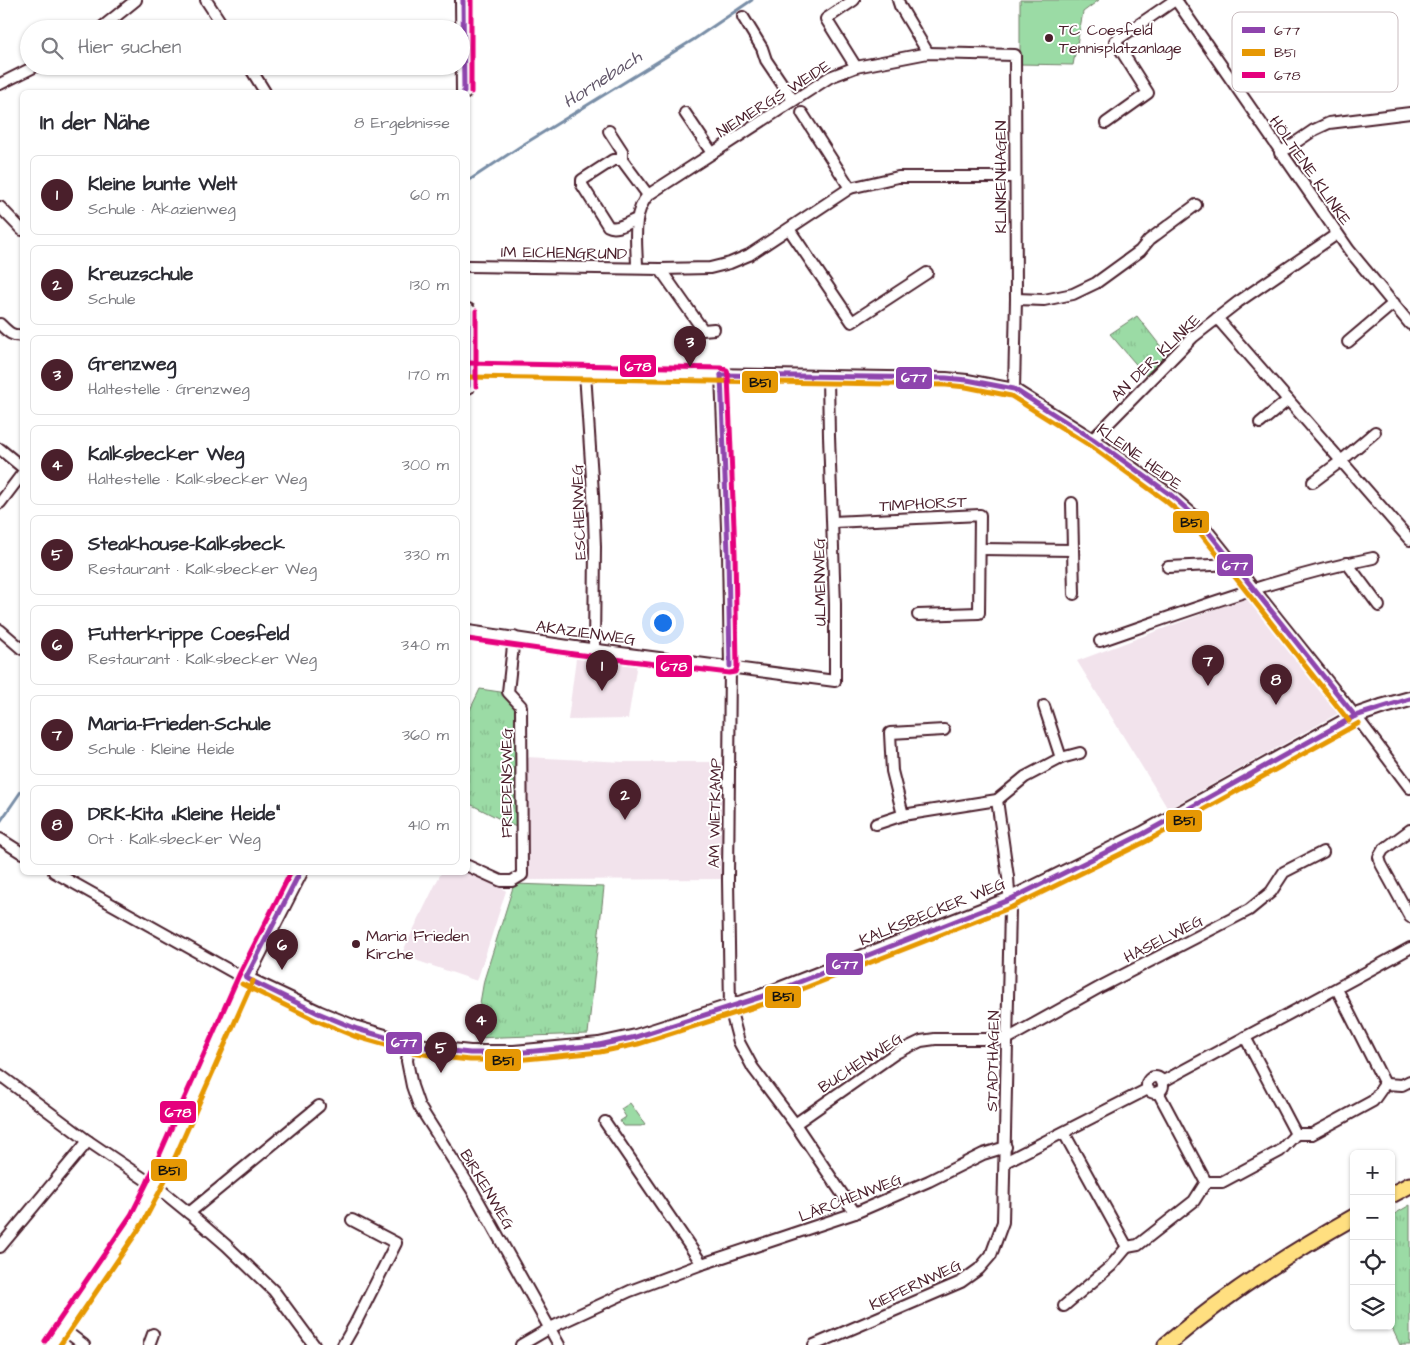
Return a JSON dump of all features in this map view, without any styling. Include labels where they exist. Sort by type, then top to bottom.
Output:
[{"type":"main road","points":[[1395,1193],[1410,1185]]},
{"type":"main road","points":[[1166,1345],[1242,1287],[1350,1218]]},
{"type":"street","points":[[111,20],[136,0]]},
{"type":"street","points":[[206,0],[219,20]]},
{"type":"street","points":[[463,0],[463,20]]},
{"type":"street","points":[[854,0],[826,19],[856,67]]},
{"type":"street","points":[[898,0],[928,53]]},
{"type":"street","name":"HÖLTENE KLINKE","points":[[1106,123],[1148,94],[1116,41],[1175,0],[1232,83]]},
{"type":"street","points":[[743,17],[762,48],[766,60],[793,100]]},
{"type":"street","name":"NIEMERGS WEIDE","points":[[648,195],[830,77],[856,67],[928,53],[1015,55]]},
{"type":"street","name":"KLINKENHAGEN","points":[[1014,389],[1016,299],[1015,55]]},
{"type":"street","points":[[0,84],[20,74]]},
{"type":"street","points":[[255,75],[264,90]]},
{"type":"street","points":[[464,75],[464,90]]},
{"type":"street","name":"HÖLTENE KLINKE","points":[[1239,92],[1337,234],[1410,324]]},
{"type":"street","points":[[685,113],[712,153]]},
{"type":"street","points":[[802,113],[850,188]]},
{"type":"street","points":[[1280,152],[1314,130],[1329,123],[1410,113]]},
{"type":"street","points":[[609,131],[622,151],[622,160],[648,195],[641,203],[637,218],[637,268]]},
{"type":"street","points":[[622,160],[612,160],[582,180],[582,185],[611,228],[616,228],[637,218]]},
{"type":"street","name":"IM EICHENGRUND","points":[[470,266],[710,268],[730,263],[749,255],[850,188],[898,178],[1014,176]]},
{"type":"street","points":[[1016,299],[1044,300],[1073,294],[1096,283],[1140,251],[1149,240],[1196,205]]},
{"type":"street","points":[[0,207],[20,228]]},
{"type":"street","points":[[789,229],[852,322],[927,273]]},
{"type":"street","name":"AN DER KLINKE","points":[[1093,439],[1193,336],[1337,234]]},
{"type":"street","points":[[660,269],[703,330],[714,329]]},
{"type":"street","points":[[1348,342],[1394,303]]},
{"type":"street","name":"AN DER KLINKE","points":[[1217,318],[1410,540]]},
{"type":"street","points":[[0,324],[10,334],[20,335]]},
{"type":"street","points":[[470,370],[946,378],[1014,389]]},
{"type":"street","name":"ESCHENWEG","points":[[585,373],[594,501],[594,649]]},
{"type":"street","name":"AM WIETKAMP","points":[[721,375],[730,666],[728,880],[730,1008],[739,1042],[753,1068],[795,1124],[855,1213]]},
{"type":"street","name":"ULMENWEG","points":[[730,666],[835,681],[833,522],[828,376]]},
{"type":"street","name":"KLEINE HEIDE","points":[[1014,389],[1093,439],[1171,495],[1198,519],[1410,788]]},
{"type":"street","points":[[1260,423],[1288,400]]},
{"type":"street","points":[[1313,482],[1375,432]]},
{"type":"street","points":[[0,448],[20,465]]},
{"type":"street","points":[[0,503],[20,477]]},
{"type":"street","points":[[1072,503],[1074,594]]},
{"type":"street","name":"TIMPHORST","points":[[833,522],[980,515],[979,613],[918,615]]},
{"type":"street","points":[[980,549],[1073,550]]},
{"type":"street","points":[[1100,641],[1254,588],[1347,563],[1373,558]]},
{"type":"street","points":[[1347,563],[1379,606]]},
{"type":"street","points":[[1168,567],[1234,564]]},
{"type":"street","points":[[0,630],[20,647]]},
{"type":"street","name":"AKAZIENWEG","points":[[470,631],[730,666]]},
{"type":"street","name":"FRIEDENSWEG","points":[[470,867],[501,881],[512,881],[522,875],[521,706],[508,692],[514,637]]},
{"type":"street","name":"KALKSBECKER WEG","points":[[59,875],[238,976],[357,1029],[409,1044],[470,1053],[514,1053],[598,1045],[636,1037],[730,1008],[1009,900],[1143,834],[1355,716],[1410,699]]},
{"type":"street","points":[[1044,706],[1060,758]]},
{"type":"street","points":[[903,815],[892,771],[890,733],[944,730]]},
{"type":"street","points":[[876,824],[903,815],[997,800],[1025,777],[1060,758],[1080,753]]},
{"type":"street","name":"STADTHAGEN","points":[[997,800],[1008,877],[1009,900],[1006,1147],[1003,1222]]},
{"type":"street","points":[[1410,830],[1383,850],[1379,857],[1410,917]]},
{"type":"street","points":[[0,839],[20,852]]},
{"type":"street","name":"HASELWEG","points":[[1008,1039],[1102,986],[1249,910],[1272,892],[1284,872],[1322,852]]},
{"type":"street","points":[[51,1345],[137,1220],[154,1186],[246,978],[298,875]]},
{"type":"street","points":[[1206,1182],[1153,1090],[1147,1084],[1152,1078],[1159,1078],[1162,1082],[1410,948]]},
{"type":"street","points":[[1337,989],[1385,1084]]},
{"type":"street","points":[[1245,1037],[1296,1134]]},
{"type":"street","name":"BUCHENWEG","points":[[795,1124],[896,1053],[910,1046],[935,1039],[1008,1039]]},
{"type":"street","name":"BIRKENWEG","points":[[409,1044],[407,1061],[412,1086],[419,1106],[474,1193],[559,1345]]},
{"type":"street","points":[[0,1075],[88,1141],[190,1213],[274,1291],[314,1345]]},
{"type":"street","points":[[1385,1084],[1402,1086],[1410,1081]]},
{"type":"street","points":[[1206,1182],[1222,1182],[1280,1151],[1296,1134],[1312,1134],[1373,1101],[1385,1084]]},
{"type":"street","points":[[1005,1162],[1153,1090]]},
{"type":"street","points":[[190,1213],[319,1106]]},
{"type":"street","points":[[605,1122],[702,1264]]},
{"type":"street","points":[[1064,1133],[1126,1247]]},
{"type":"street","points":[[0,1247],[88,1141]]},
{"type":"street","name":"LÄRCHENWEG","points":[[521,1345],[550,1328],[630,1292],[702,1264],[855,1213],[929,1181],[983,1154],[1006,1147]]},
{"type":"street","points":[[1064,1306],[1111,1266],[1126,1247],[1138,1246],[1188,1207],[1206,1182]]},
{"type":"street","points":[[342,1345],[355,1324],[396,1243],[352,1220]]},
{"type":"street","name":"KIEFERNWEG","points":[[814,1345],[961,1282],[979,1269],[991,1255],[1003,1222]]},
{"type":"street","points":[[63,1329],[84,1345]]},
{"type":"street","points":[[149,1345],[153,1334]]},
{"type":"shaded area","points":[[1253,595],[1344,710],[1168,809],[1077,661]]},
{"type":"shaded area","points":[[576,658],[637,663],[628,719],[568,720]]},
{"type":"shaded area","points":[[526,757],[624,762],[729,762],[725,879],[523,880]]},
{"type":"shaded area","points":[[470,871],[506,891],[477,981],[418,961],[403,951],[440,875],[470,875]]},
{"type":"green space","name":"TC Coesfeld Tennisplatzanlage","points":[[1020,0],[1099,0],[1083,12],[1073,65],[1020,64]]},
{"type":"green space","points":[[1137,316],[1169,357],[1147,377],[1110,334]]},
{"type":"green space","points":[[480,689],[507,693],[520,707],[520,829],[470,804],[470,710]]},
{"type":"green space","points":[[514,884],[604,887],[588,1034],[474,1038],[484,980]]},
{"type":"green space","points":[[630,1103],[645,1124],[641,1126],[623,1126],[620,1121],[626,1117],[621,1109]]},
{"type":"green space","points":[[1410,1205],[1410,1345],[1400,1345],[1393,1330],[1395,1330],[1395,1214]]},
{"type":"waterway","name":"Hornebach","points":[[470,180],[693,40],[752,0]]},
{"type":"waterway","name":"Hornebach","points":[[0,822],[20,793]]},
{"type":"transit line","name":"677","points":[[463,0],[463,20]]},
{"type":"transit line","name":"678","points":[[471,0],[471,92]]},
{"type":"transit line","name":"677","points":[[464,75],[464,90]]},
{"type":"transit line","name":"678","points":[[476,311],[476,386]]},
{"type":"transit line","name":"678","points":[[470,363],[721,368],[727,370],[735,553],[737,667],[735,672],[729,673],[470,639]]},
{"type":"transit line","name":"677","points":[[721,375],[946,378],[1014,389],[1093,439],[1171,495],[1198,519],[1355,716]]},
{"type":"transit line","name":"677","points":[[721,375],[730,666]]},
{"type":"transit line","name":"B51","points":[[470,377],[946,385],[1011,396],[1089,445],[1166,501],[1193,524],[1349,721]]},
{"type":"transit line","name":"677","points":[[246,978],[318,1013],[357,1029],[409,1044],[442,1050],[470,1053],[514,1053],[599,1045],[636,1037],[761,997],[1009,900],[1143,834],[1355,716],[1410,699]]},
{"type":"transit line","name":"B51","points":[[242,984],[315,1020],[354,1036],[407,1051],[441,1057],[470,1060],[515,1060],[600,1052],[638,1044],[764,1004],[1012,907],[1147,841],[1359,723]]},
{"type":"transit line","name":"678","points":[[45,1341],[131,1215],[239,975],[289,875]]},
{"type":"transit line","name":"677","points":[[246,978],[298,875]]},
{"type":"transit line","name":"B51","points":[[60,1345],[143,1223],[161,1189],[253,981]]},
{"type":"place","name":"TC Coesfeld Tennisplatzanlage","points":[[1049,38]]},
{"type":"place","name":"Grenzweg","points":[[690,367]]},
{"type":"place","name":"Maria-Frieden-Schule","points":[[1208,686]]},
{"type":"place","name":"Kleine bunte Welt","points":[[602,691]]},
{"type":"place","name":"DRK-Kita „Kleine Heide“","points":[[1276,705]]},
{"type":"place","name":"Kreuzschule","points":[[625,820]]},
{"type":"place","name":"Maria Frieden Kirche","points":[[356,944]]},
{"type":"place","name":"Futterkrippe Coesfeld","points":[[282,970]]},
{"type":"place","name":"Kalksbecker Weg","points":[[481,1045]]},
{"type":"place","name":"Steakhouse-Kalksbeck","points":[[441,1073]]}]
